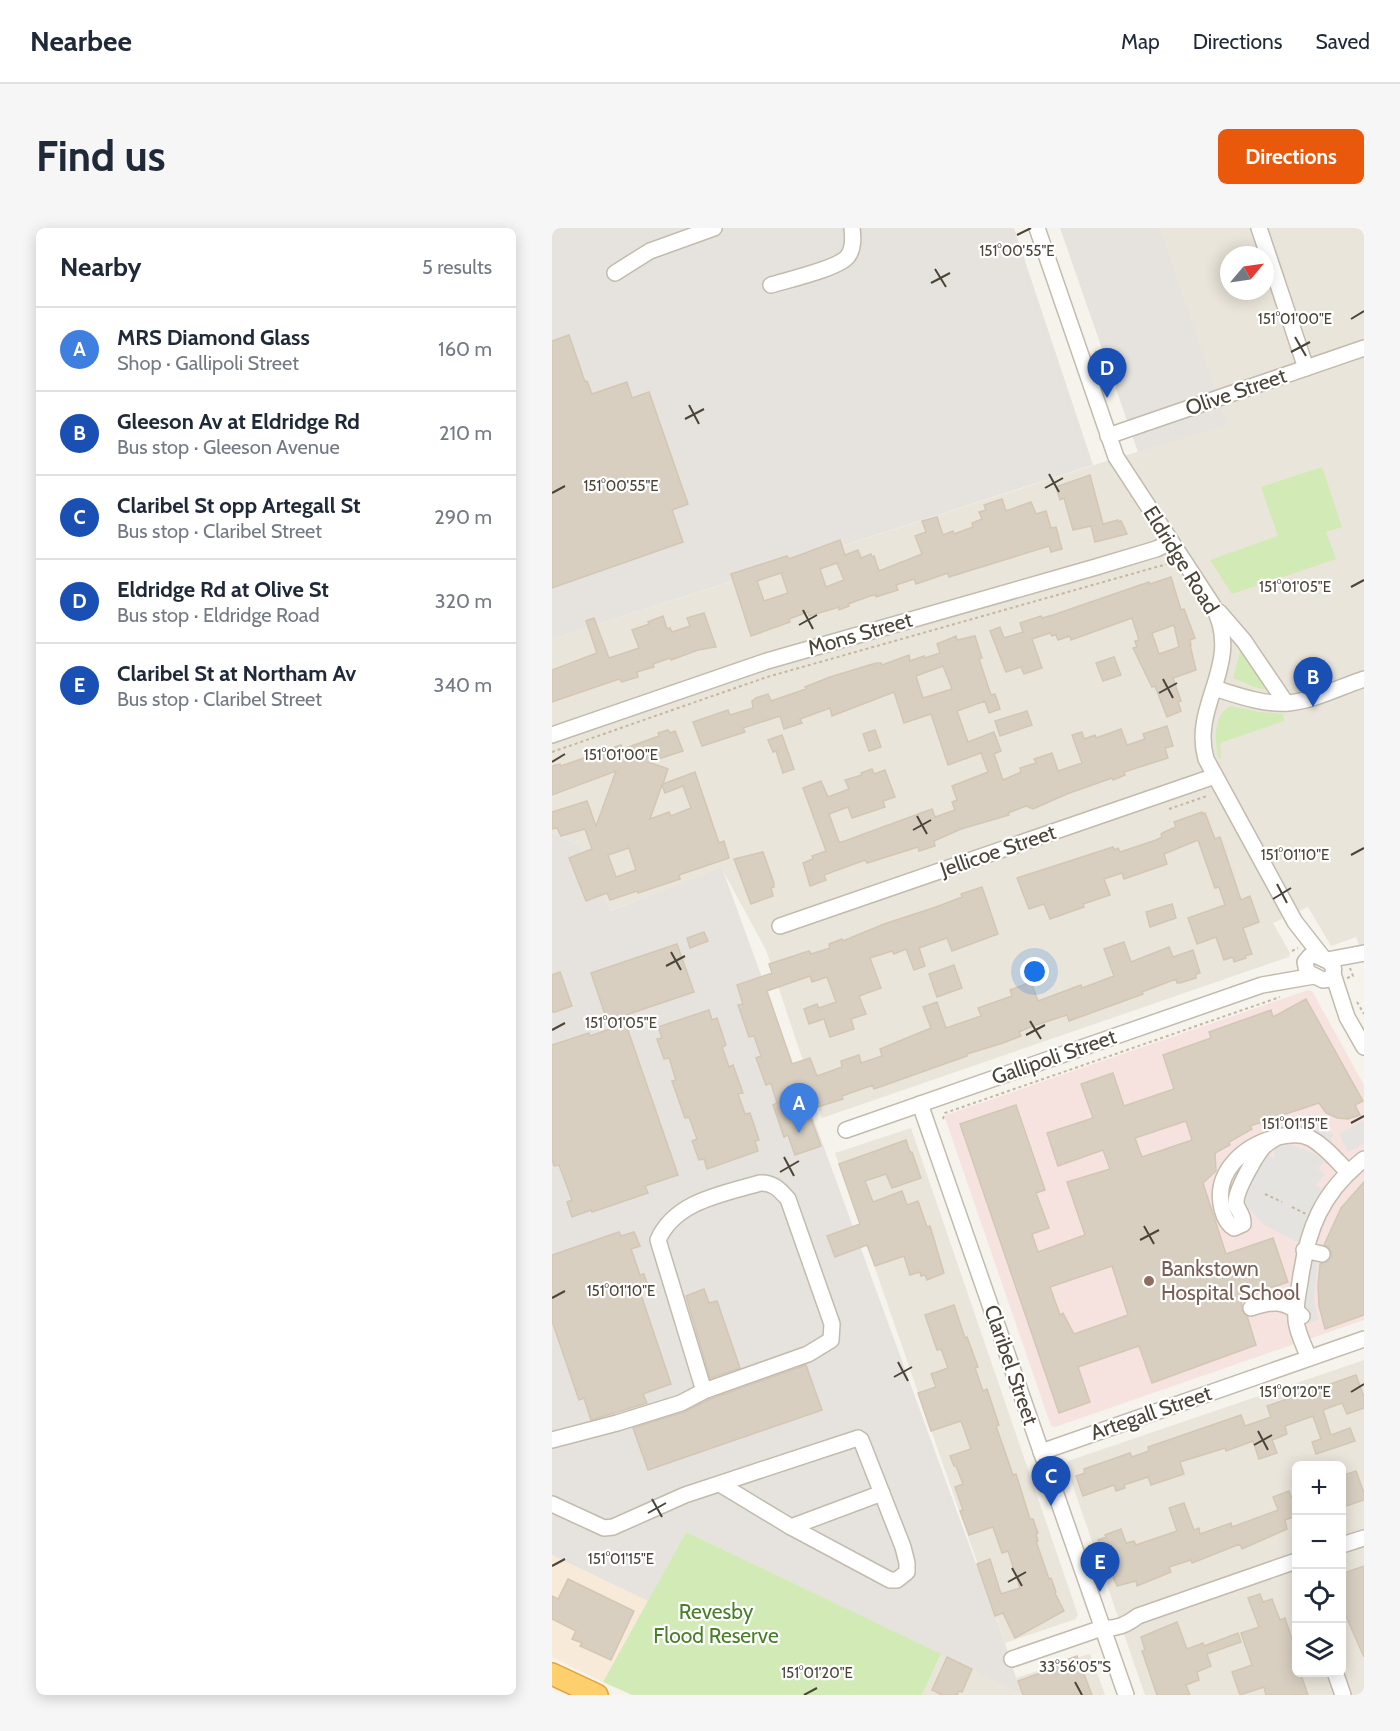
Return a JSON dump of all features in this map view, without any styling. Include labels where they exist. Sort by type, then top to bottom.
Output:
[{"type":"highway","points":[[552,1674],[597,1695]]},
{"type":"street","points":[[615,273],[672,235],[714,228]]},
{"type":"street","points":[[771,285],[842,263],[851,252],[853,245],[852,228]]},
{"type":"street","name":"Eldridge Road","points":[[1037,228],[1119,463],[1212,604],[1219,619],[1223,657],[1205,718],[1204,751],[1215,776],[1295,922],[1307,959],[1306,969],[1315,976],[1347,1017],[1364,1047]]},
{"type":"street","points":[[1258,228],[1306,368]]},
{"type":"street","name":"Olive Street","points":[[1108,436],[1364,348]]},
{"type":"street","name":"Mons Street","points":[[552,735],[767,661],[1127,558],[1171,542]]},
{"type":"street","points":[[1212,604],[1244,641],[1286,703]]},
{"type":"street","points":[[1214,688],[1259,701],[1286,703],[1300,701],[1364,679]]},
{"type":"street","name":"Jellicoe Street","points":[[780,926],[1215,776]]},
{"type":"street","name":"Eldridge Road","points":[[1295,922],[1335,969],[1347,1017]]},
{"type":"street","points":[[1307,959],[1315,955],[1335,969]]},
{"type":"street","points":[[1335,969],[1364,955]]},
{"type":"street","points":[[1335,969],[1364,955]]},
{"type":"street","name":"Gallipoli Street","points":[[1262,985],[1307,959]]},
{"type":"street","name":"Gallipoli Street","points":[[846,1130],[1262,985],[1315,976],[1326,980],[1335,969]]},
{"type":"street","name":"Claribel Street","points":[[920,1104],[1126,1695]]},
{"type":"street","points":[[1276,1138],[1266,1144],[1258,1154],[1236,1198],[1237,1207],[1242,1214],[1242,1224],[1234,1228],[1222,1212],[1220,1194],[1229,1167],[1237,1157],[1264,1140],[1297,1134],[1308,1138],[1322,1146],[1348,1172]]},
{"type":"street","points":[[1312,1357],[1296,1319],[1304,1250],[1315,1218],[1332,1191],[1348,1172],[1364,1159]]},
{"type":"street","points":[[552,1440],[617,1423],[681,1402],[808,1354],[831,1340],[830,1316],[788,1199],[768,1182],[702,1201],[680,1212],[669,1221],[658,1240],[704,1392]]},
{"type":"street","points":[[1304,1250],[1322,1254]]},
{"type":"street","points":[[1251,1308],[1276,1302],[1297,1311]]},
{"type":"street","name":"Artegall Street","points":[[1041,1452],[1364,1339]]},
{"type":"street","points":[[552,1504],[604,1528],[613,1527],[684,1496],[720,1484],[858,1438],[861,1440],[882,1493],[907,1563],[907,1572],[893,1581],[884,1577],[791,1527],[720,1484]]},
{"type":"street","points":[[791,1527],[882,1493]]},
{"type":"street","points":[[1346,1543],[1364,1538]]},
{"type":"street","points":[[1012,1659],[1102,1628],[1118,1628],[1138,1616],[1292,1564]]},
{"type":"street","points":[[1337,1677],[1343,1695]]},
{"type":"path","points":[[552,753],[762,679],[1167,564]]},
{"type":"path","points":[[1169,809],[1207,796]]},
{"type":"path","name":"Gallipoli Street","points":[[943,1119],[945,1113],[1288,994]]},
{"type":"path","points":[[1355,998],[1364,1014]]},
{"type":"path","points":[[1265,1194],[1282,1202]]},
{"type":"path","points":[[1292,1207],[1309,1215]]},
{"type":"shaded area","points":[[552,228],[1014,228],[1093,465],[552,639]]},
{"type":"shaded area","points":[[1060,228],[1160,228],[1227,426],[1138,452]]},
{"type":"shaded area","points":[[1160,228],[1364,228],[1364,958],[1356,937],[1331,946],[1308,907],[1273,923],[1290,953],[1289,957],[822,1118],[766,950],[722,869],[609,911],[580,846],[552,833],[552,639],[1110,460],[1226,426]]},
{"type":"shaded area","points":[[552,833],[580,846],[610,911],[722,868],[1005,1643],[1021,1693],[686,1532],[648,1601],[552,1555]]},
{"type":"shaded area","points":[[1308,990],[1312,991],[1364,1085],[1364,1320],[1055,1427],[1051,1426],[945,1118],[946,1115]]},
{"type":"shaded area","points":[[1299,1118],[1324,1126],[1334,1135],[1328,1144],[1280,1131],[1278,1127]]},
{"type":"shaded area","points":[[1364,1120],[1364,1144],[1348,1152],[1339,1134]]},
{"type":"shaded area","points":[[911,1128],[1078,1615],[1076,1619],[1005,1643],[835,1153]]},
{"type":"shaded area","points":[[1292,1145],[1314,1153],[1325,1162],[1318,1168],[1325,1174],[1316,1185],[1323,1190],[1309,1215],[1299,1243],[1264,1225],[1240,1200],[1264,1152],[1273,1158],[1275,1156],[1272,1146]]},
{"type":"shaded area","points":[[1307,1257],[1318,1259],[1314,1301],[1319,1320],[1308,1323],[1302,1296]]},
{"type":"shaded area","points":[[1364,1360],[1364,1695],[1145,1695],[1066,1466],[1068,1461]]},
{"type":"shaded area","points":[[552,1555],[648,1601],[603,1682],[552,1657]]},
{"type":"shaded area","points":[[941,1654],[1020,1692],[1016,1678],[1089,1654],[1105,1695],[922,1695]]},
{"type":"green space","points":[[1322,467],[1342,527],[1326,532],[1336,559],[1232,594],[1210,560],[1278,536],[1261,487]]},
{"type":"green space","points":[[1241,648],[1268,688],[1268,690],[1233,678]]},
{"type":"green space","points":[[1230,706],[1283,714],[1284,721],[1220,743],[1221,758],[1219,759],[1216,730],[1220,716]]},
{"type":"green space","name":"Revesby Flood Reserve","points":[[686,1532],[941,1654],[922,1695],[632,1695],[603,1682]]},
{"type":"building","points":[[569,335],[585,382],[587,381],[592,394],[627,382],[632,398],[649,392],[688,504],[672,510],[683,542],[552,588],[552,341]]},
{"type":"building","points":[[1090,475],[1103,524],[1121,521],[1127,534],[1095,542],[1091,526],[1073,530],[1064,498],[1060,500],[1056,487]]},
{"type":"building","points":[[1002,499],[1006,511],[1031,502],[1036,514],[1046,511],[1051,528],[1056,527],[1062,549],[1051,552],[1049,546],[949,577],[948,573],[916,584],[914,579],[896,585],[898,590],[876,597],[876,595],[870,596],[839,610],[839,607],[809,616],[808,612],[789,619],[790,622],[751,636],[731,574],[787,556],[789,559],[840,540],[845,555],[858,550],[861,558],[871,554],[872,557],[874,556],[879,571],[922,554],[915,536],[926,532],[922,521],[937,517],[943,535],[953,531],[954,534],[973,527],[972,523],[982,519],[979,512],[986,510],[984,505]],"holes":[[[837,563],[844,580],[826,587],[820,569]],[[781,573],[788,593],[764,601],[757,581]]]},
{"type":"building","points":[[1171,577],[1181,610],[1184,609],[1195,638],[1190,640],[1190,645],[1196,670],[1173,678],[1181,701],[1178,702],[1181,711],[1167,717],[1155,686],[1152,687],[1133,648],[1137,647],[1135,641],[1139,640],[1132,618],[1071,640],[1070,636],[1058,640],[1056,635],[1052,636],[1050,633],[1032,639],[1042,668],[1024,674],[1021,667],[1006,672],[990,631],[1000,627],[1004,638],[1023,632],[1020,623],[1041,616],[1042,618],[1053,615],[1149,582],[1150,584]],"holes":[[[1174,625],[1179,647],[1159,654],[1152,633]]]},
{"type":"building","points":[[704,613],[716,647],[698,650],[671,660],[670,658],[653,664],[654,667],[637,672],[638,677],[622,682],[619,679],[552,702],[552,670],[597,653],[586,621],[594,618],[609,658],[639,648],[632,630],[649,624],[648,622],[663,616],[667,629],[670,628],[672,632],[690,626],[687,618]]},
{"type":"building","points":[[956,636],[957,640],[975,636],[982,658],[979,659],[991,695],[995,694],[1000,709],[989,713],[985,701],[957,711],[968,742],[994,732],[1001,751],[994,754],[1003,780],[1021,772],[1020,768],[1036,763],[1034,759],[1052,753],[1058,771],[1082,763],[1072,735],[1082,732],[1084,739],[1095,735],[1096,738],[1121,729],[1127,745],[1145,739],[1143,734],[1167,726],[1173,746],[1165,748],[1168,758],[1124,772],[1125,775],[1113,780],[1112,778],[1067,794],[1033,809],[1026,806],[1008,813],[1009,815],[961,829],[934,841],[935,846],[919,851],[918,847],[867,863],[865,860],[824,875],[826,880],[810,886],[803,863],[813,859],[812,856],[826,851],[803,788],[821,781],[828,797],[849,789],[845,780],[872,769],[874,774],[885,770],[895,797],[883,801],[885,807],[852,818],[848,807],[829,814],[839,842],[842,842],[932,809],[935,817],[955,810],[952,802],[957,800],[952,786],[988,772],[981,753],[948,765],[931,714],[904,723],[894,692],[832,716],[830,708],[800,719],[802,723],[784,729],[780,716],[743,728],[745,732],[702,746],[693,722],[728,710],[730,715],[753,708],[752,701],[756,698],[768,694],[771,701],[806,689],[805,687],[830,677],[876,663],[882,665],[909,655],[910,661],[924,656],[925,658],[940,653],[937,644]],"holes":[[[943,666],[952,689],[923,698],[916,676]]]},
{"type":"building","points":[[1114,657],[1121,675],[1103,681],[1096,663]]},
{"type":"building","points":[[1027,711],[1032,725],[1000,736],[995,721]]},
{"type":"building","points":[[668,730],[670,733],[675,731],[683,751],[649,762],[668,769],[663,784],[695,772],[719,843],[724,841],[729,858],[679,875],[680,879],[638,893],[637,891],[610,900],[607,893],[586,901],[569,858],[592,849],[585,829],[561,836],[557,828],[552,829],[552,812],[587,801],[596,826],[616,771],[552,795],[552,766],[560,764],[561,766],[621,745],[623,749],[659,736],[658,733]],"holes":[[[662,785],[665,793],[683,786],[691,808],[671,816],[669,812],[650,819]],[[629,848],[636,870],[616,877],[608,855]]]},
{"type":"building","points":[[875,730],[881,747],[869,751],[863,734]]},
{"type":"building","points":[[782,735],[794,769],[783,773],[776,751],[773,752],[768,740]]},
{"type":"building","points":[[1202,812],[1202,814],[1205,813],[1215,839],[1220,837],[1241,900],[1250,896],[1259,922],[1243,928],[1252,954],[1245,956],[1246,958],[1234,962],[1233,957],[1224,960],[1216,937],[1197,944],[1188,918],[1225,905],[1219,887],[1215,888],[1198,840],[1164,854],[1167,864],[1124,879],[1122,873],[1104,879],[1110,895],[1083,904],[1084,907],[1050,919],[1044,904],[1029,909],[1017,878],[1113,847],[1114,850],[1118,848],[1120,852],[1156,840],[1162,837],[1161,834],[1164,832],[1176,827],[1174,822]]},
{"type":"building","points":[[763,852],[774,883],[774,887],[771,888],[773,896],[751,904],[734,859]]},
{"type":"building","points":[[982,887],[998,934],[952,951],[947,938],[919,948],[925,966],[914,970],[906,949],[894,954],[892,951],[870,958],[881,988],[859,996],[866,1014],[851,1019],[854,1029],[830,1037],[824,1019],[809,1024],[804,1009],[817,1004],[819,1008],[836,1002],[827,977],[812,982],[810,976],[767,991],[792,1064],[810,1058],[817,1076],[842,1067],[841,1061],[859,1055],[861,1063],[882,1056],[880,1049],[931,1028],[923,1007],[937,1002],[946,1028],[981,1016],[978,1008],[1012,996],[1010,990],[1031,982],[1038,1001],[1081,985],[1082,988],[1114,976],[1104,949],[1124,942],[1131,962],[1169,947],[1173,957],[1193,950],[1200,973],[1196,974],[1196,978],[1180,983],[1177,983],[1176,979],[1142,992],[1143,994],[1069,1021],[1067,1015],[1030,1027],[1019,1032],[1021,1036],[1003,1043],[874,1089],[873,1085],[842,1096],[843,1099],[808,1110],[821,1146],[795,1155],[788,1135],[784,1137],[773,1105],[777,1103],[771,1083],[766,1085],[756,1058],[761,1056],[754,1036],[749,1037],[738,1005],[743,1004],[737,985],[772,973],[769,964],[809,951],[811,954],[830,948],[829,944],[936,907],[962,897],[961,894]]},
{"type":"building","points":[[1172,904],[1176,918],[1150,927],[1146,912]]},
{"type":"building","points":[[704,932],[708,941],[690,948],[687,938]]},
{"type":"building","points":[[677,944],[694,992],[623,1016],[678,1175],[645,1186],[648,1193],[572,1217],[567,1202],[572,1200],[559,1165],[554,1166],[552,1159],[552,1045],[610,1029],[591,973]]},
{"type":"building","points":[[954,965],[962,988],[937,997],[929,974]]},
{"type":"building","points":[[560,972],[572,1006],[552,1012],[552,975]]},
{"type":"building","points":[[1306,999],[1363,1101],[1355,1105],[1360,1115],[1348,1119],[1337,1118],[1326,1113],[1319,1103],[1250,1126],[1252,1129],[1215,1153],[1216,1171],[1203,1183],[1226,1254],[1273,1238],[1288,1282],[1241,1298],[1242,1311],[1247,1316],[1256,1345],[1152,1383],[1139,1346],[1078,1367],[1090,1402],[1059,1413],[960,1124],[1016,1105],[1045,1190],[1036,1193],[1049,1228],[1032,1234],[1038,1252],[1085,1235],[1067,1182],[1110,1169],[1103,1150],[1058,1166],[1047,1133],[1093,1118],[1081,1084],[1113,1073],[1124,1106],[1174,1089],[1163,1055],[1211,1038],[1209,1032],[1271,1010],[1273,1017]],"holes":[[[1186,1121],[1192,1140],[1142,1157],[1135,1138]],[[1112,1266],[1128,1315],[1074,1334],[1063,1313],[1060,1315],[1050,1287]]]},
{"type":"building","points":[[709,1010],[712,1020],[717,1018],[726,1045],[722,1047],[729,1067],[733,1065],[743,1093],[738,1094],[745,1114],[750,1113],[759,1140],[755,1141],[758,1151],[707,1169],[704,1159],[699,1160],[692,1141],[697,1139],[689,1117],[685,1118],[672,1081],[676,1080],[669,1058],[664,1059],[657,1039],[662,1038],[658,1027]]},
{"type":"building","points":[[906,1140],[921,1178],[892,1188],[886,1174],[865,1181],[873,1202],[902,1191],[907,1205],[918,1201],[927,1227],[930,1226],[944,1273],[927,1280],[925,1275],[921,1276],[920,1272],[910,1275],[904,1256],[875,1266],[867,1245],[835,1257],[827,1236],[860,1224],[839,1164]]},
{"type":"building","points":[[1364,1182],[1364,1315],[1325,1329],[1319,1306],[1320,1264],[1329,1261],[1332,1256],[1329,1247],[1324,1245],[1341,1208]]},
{"type":"building","points":[[619,1232],[621,1236],[634,1232],[640,1246],[631,1249],[640,1275],[644,1274],[647,1283],[638,1286],[671,1384],[643,1394],[647,1403],[591,1420],[584,1398],[579,1400],[552,1321],[552,1255]]},
{"type":"building","points":[[704,1289],[709,1303],[717,1301],[740,1368],[710,1378],[686,1296]]},
{"type":"building","points":[[954,1305],[978,1367],[975,1368],[983,1391],[987,1389],[999,1425],[996,1426],[1013,1475],[1016,1474],[1030,1519],[1033,1519],[1038,1533],[1036,1534],[1038,1541],[1036,1541],[1049,1579],[1051,1578],[1064,1611],[1015,1638],[1003,1613],[995,1616],[977,1564],[990,1559],[1001,1594],[1020,1588],[1008,1551],[1002,1553],[993,1527],[969,1535],[960,1511],[963,1510],[955,1487],[963,1484],[950,1456],[971,1449],[961,1421],[931,1431],[918,1393],[936,1387],[931,1374],[948,1368],[941,1349],[937,1350],[925,1315]]},
{"type":"building","points":[[806,1365],[822,1410],[648,1470],[633,1428],[684,1412],[708,1400]]},
{"type":"building","points":[[1356,1375],[1364,1397],[1364,1408],[1347,1414],[1342,1403],[1323,1410],[1331,1435],[1350,1428],[1355,1441],[1316,1454],[1312,1442],[1321,1439],[1313,1416],[1285,1426],[1287,1434],[1272,1440],[1277,1453],[1259,1459],[1253,1441],[1226,1451],[1225,1448],[1180,1462],[1184,1474],[1151,1485],[1148,1477],[1124,1485],[1125,1488],[1116,1491],[1114,1485],[1083,1496],[1076,1476],[1085,1473],[1084,1469],[1130,1453],[1132,1457],[1149,1451],[1148,1447],[1241,1415],[1245,1426],[1271,1417],[1267,1406]]},
{"type":"building","points":[[1356,1471],[1364,1493],[1364,1500],[1346,1506],[1346,1474]]},
{"type":"building","points":[[1289,1491],[1292,1497],[1292,1517],[1285,1520],[1287,1529],[1242,1549],[1240,1544],[1192,1563],[1191,1560],[1169,1567],[1171,1572],[1137,1586],[1136,1581],[1117,1586],[1098,1540],[1121,1529],[1126,1543],[1134,1541],[1136,1545],[1177,1531],[1169,1508],[1184,1503],[1194,1530],[1199,1528],[1200,1534],[1231,1523],[1232,1527],[1278,1510],[1273,1497]]},
{"type":"building","points":[[1364,1566],[1364,1657],[1346,1616],[1346,1572]]},
{"type":"building","points":[[568,1579],[634,1611],[611,1660],[580,1646],[582,1643],[572,1639],[576,1631],[552,1619],[552,1596],[558,1599]]},
{"type":"building","points":[[1260,1594],[1263,1602],[1272,1599],[1280,1620],[1285,1618],[1292,1640],[1292,1677],[1302,1677],[1308,1695],[1266,1695],[1264,1687],[1240,1695],[1232,1672],[1252,1665],[1241,1633],[1259,1627],[1248,1598]]},
{"type":"building","points":[[1177,1622],[1187,1649],[1203,1643],[1204,1646],[1238,1633],[1241,1642],[1207,1654],[1211,1666],[1197,1672],[1199,1680],[1186,1685],[1190,1695],[1157,1695],[1142,1651],[1145,1650],[1141,1637]]},
{"type":"building","points":[[1077,1656],[1092,1695],[1023,1695],[1018,1681],[1049,1670],[1047,1667]]},
{"type":"building","points":[[947,1657],[972,1669],[962,1692],[959,1691],[957,1695],[942,1695],[932,1690]]},
{"type":"place","name":"Eldridge Rd at Olive St","points":[[1107,398]]},
{"type":"place","name":"Gleeson Av at Eldridge Rd","points":[[1313,707]]},
{"type":"place","name":"MRS Diamond Glass","points":[[799,1133]]},
{"type":"place","name":"Bankstown Hospital School","points":[[1149,1281]]},
{"type":"place","name":"Claribel St opp Artegall St","points":[[1051,1506]]},
{"type":"place","name":"Claribel St at Northam Av","points":[[1100,1592]]}]
